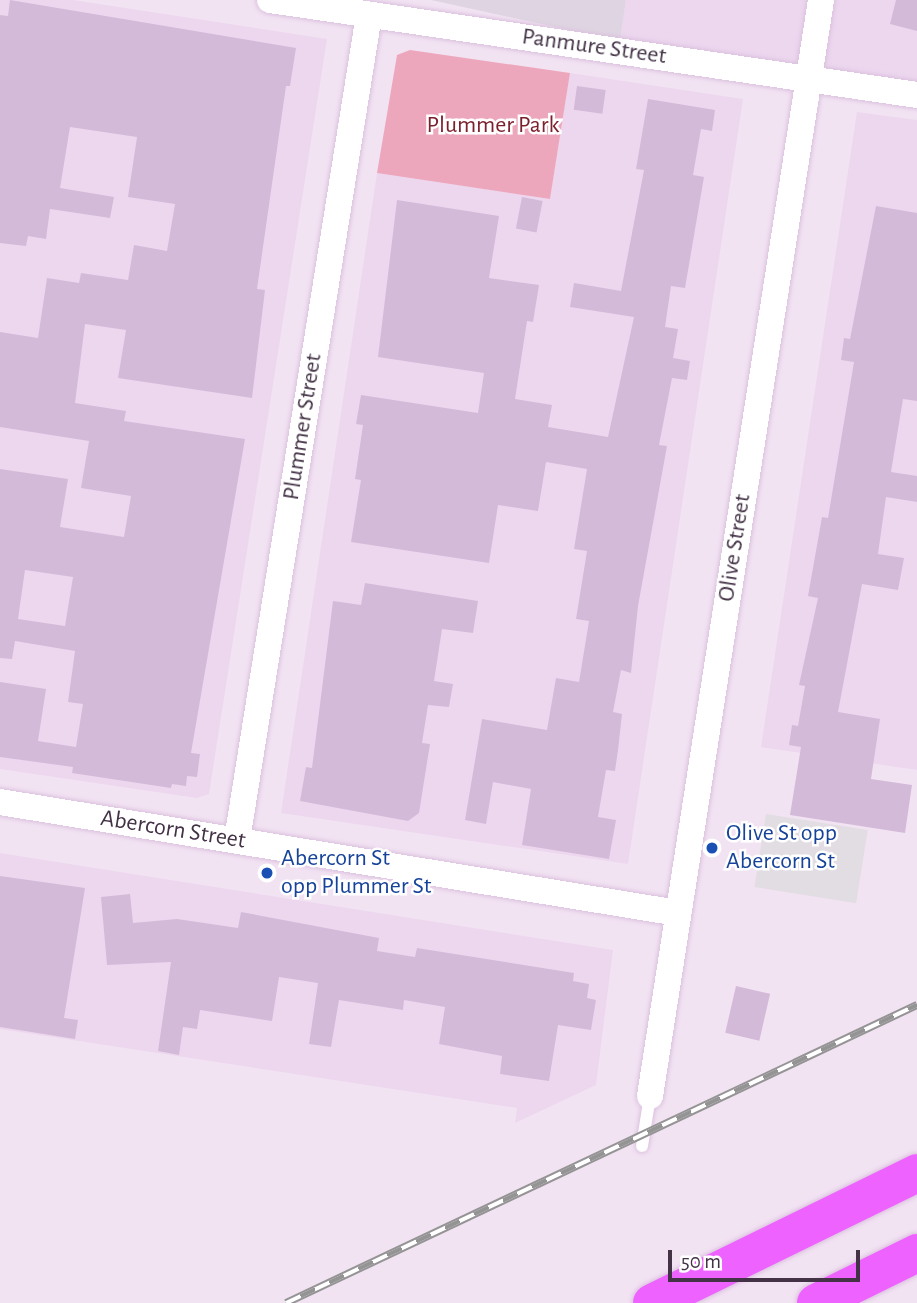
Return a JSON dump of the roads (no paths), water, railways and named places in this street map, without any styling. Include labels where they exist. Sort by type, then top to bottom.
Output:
[{"type":"highway","points":[[652,1303],[917,1173]]},
{"type":"highway","points":[[816,1303],[917,1253]]},
{"type":"street","name":"Panmure Street","points":[[270,0],[917,95]]},
{"type":"street","name":"Olive Street","points":[[650,1096],[821,0]]},
{"type":"street","name":"Plummer Street","points":[[236,840],[369,15]]},
{"type":"street","name":"Abercorn Street","points":[[0,802],[678,913]]},
{"type":"lane","points":[[642,1146],[650,1096]]},
{"type":"railway","points":[[286,1303],[917,1005]]},
{"type":"place","name":"Olive St opp Abercorn St","points":[[712,848]]},
{"type":"place","name":"Abercorn St opp Plummer St","points":[[267,873]]},
{"type":"park label","name":"Plummer Park","points":[[493,126]]}]
